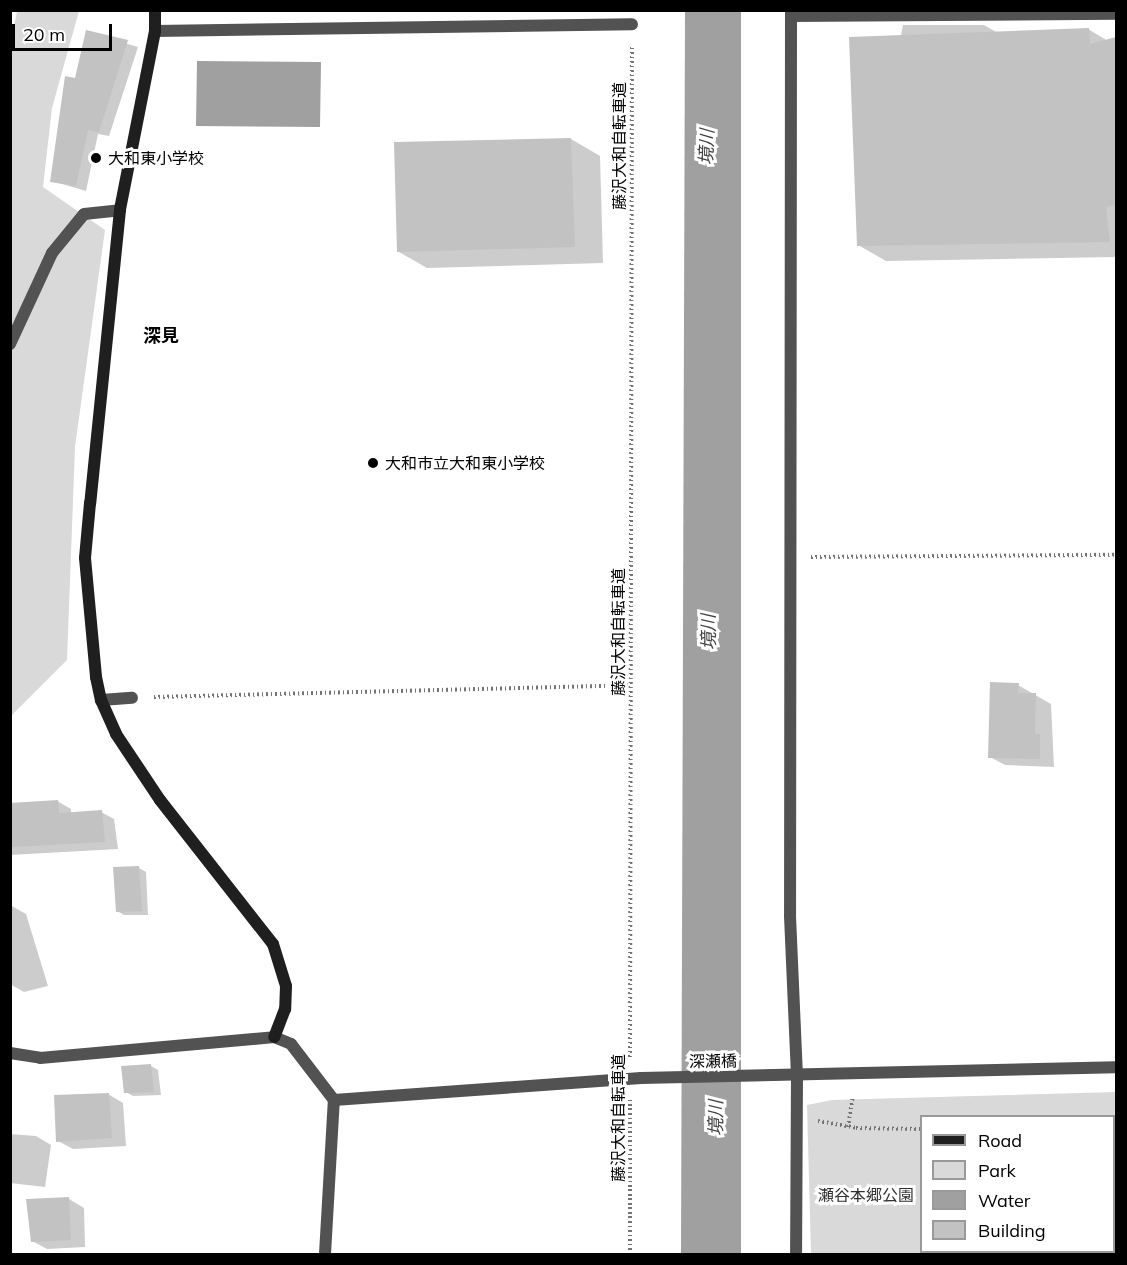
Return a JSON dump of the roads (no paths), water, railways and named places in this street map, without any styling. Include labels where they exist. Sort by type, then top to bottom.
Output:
[{"type":"street","points":[[155,10],[155,31],[120,210],[85,558],[100,699],[116,734],[160,800],[273,944],[286,986],[285,1009],[274,1037]]},
{"type":"street","points":[[796,1254],[796,1118],[791,1076],[789,916],[791,13],[1116,14]]},
{"type":"street","points":[[155,31],[632,24]]},
{"type":"street","points":[[10,344],[52,253],[84,214],[120,210]]},
{"type":"street","points":[[100,699],[132,698]]},
{"type":"street","points":[[10,1053],[40,1058],[274,1037],[291,1044],[334,1100],[325,1254]]},
{"type":"street","name":"深瀬橋","points":[[334,1100],[635,1079],[1116,1067]]},
{"type":"water","name":"境川","points":[[741,10],[741,1254],[681,1254],[685,11]]},
{"type":"water","points":[[197,61],[321,62],[320,127],[196,126]]},
{"type":"place","name":"大和東小学校","points":[[96,158]]},
{"type":"place","name":"大和市立大和東小学校","points":[[373,463]]},
{"type":"district","name":"深見","points":[[161,336]]},
{"type":"park label","name":"瀬谷本郷公園","points":[[866,1195]]}]
